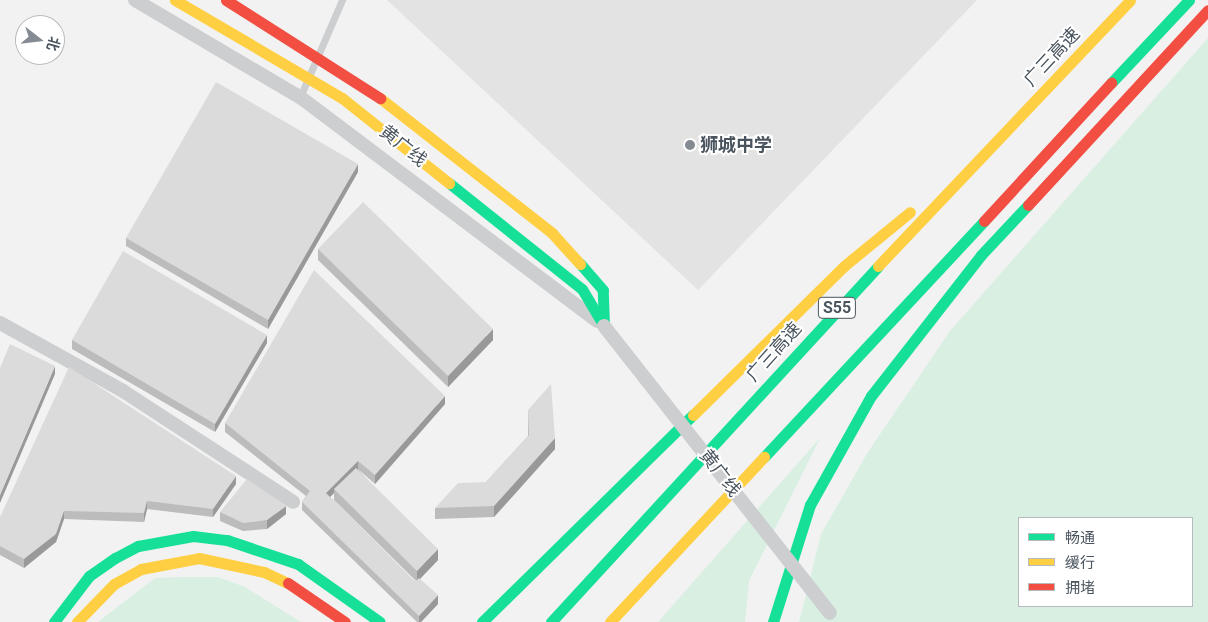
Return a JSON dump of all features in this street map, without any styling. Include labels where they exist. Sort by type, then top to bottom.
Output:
[{"type":"main road","name":"黄广线","points":[[175,0],[342,98],[582,289],[604,326]]},
{"type":"main road","name":"黄广线","points":[[226,0],[356,79],[552,233],[604,290],[604,326]]},
{"type":"main road","name":"广三高速","points":[[551,622],[835,311],[1130,0]]},
{"type":"main road","name":"S55","points":[[610,622],[1189,0]]},
{"type":"main road","points":[[773,622],[810,505],[871,396],[981,255],[1208,10]]},
{"type":"main road","points":[[482,622],[844,266],[1003,136]]},
{"type":"main road","points":[[54,622],[89,576],[114,558],[138,546],[193,536],[227,540],[298,564],[380,622]]},
{"type":"main road","points":[[77,622],[114,584],[140,569],[199,558],[264,572],[298,588],[345,622]]},
{"type":"street","points":[[135,0],[300,97],[604,326]]},
{"type":"street","points":[[0,323],[122,391],[293,502]]},
{"type":"street","name":"黄广线","points":[[604,326],[832,618]]},
{"type":"lane","points":[[300,97],[342,0]]},
{"type":"shaded area","name":"狮城中学","points":[[387,0],[977,0],[698,290]]},
{"type":"green space","points":[[1208,38],[1208,622],[799,622],[821,534],[868,452],[950,331]]},
{"type":"green space","points":[[820,438],[749,581],[745,622],[658,622]]},
{"type":"green space","points":[[218,577],[245,587],[301,622],[98,622],[155,578]]},
{"type":"building","points":[[216,82],[358,164],[268,320],[126,238]]},
{"type":"building","points":[[363,202],[493,329],[448,376],[318,249]]},
{"type":"building","points":[[123,251],[267,335],[215,424],[72,340]]},
{"type":"building","points":[[314,270],[445,396],[375,475],[358,461],[326,493],[415,582],[419,578],[438,595],[419,616],[302,502],[310,491],[225,423]]},
{"type":"building","points":[[10,344],[55,366],[0,495],[0,368]]},
{"type":"building","points":[[69,367],[236,476],[213,509],[147,501],[144,513],[64,511],[56,534],[24,559],[0,546],[0,517]]},
{"type":"building","points":[[551,384],[555,438],[494,506],[435,508],[458,483],[486,482],[529,435],[528,410]]},
{"type":"building","points":[[356,468],[438,549],[417,571],[334,489]]},
{"type":"building","points":[[247,479],[286,506],[267,520],[243,523],[220,512]]},
{"type":"traffic: fast","points":[[1111,83],[1189,0]]},
{"type":"traffic: fast","points":[[449,183],[582,289],[604,326],[603,290],[580,264]]},
{"type":"traffic: fast","points":[[773,622],[810,505],[871,396],[981,255],[1028,205]]},
{"type":"traffic: fast","points":[[764,457],[984,221]]},
{"type":"traffic: fast","points":[[551,622],[878,266]]},
{"type":"traffic: fast","points":[[482,622],[693,415]]},
{"type":"traffic: fast","points":[[54,622],[89,576],[115,558],[138,546],[193,536],[227,540],[298,564],[380,622]]},
{"type":"traffic: slow","points":[[175,0],[342,98],[449,183]]},
{"type":"traffic: slow","points":[[878,266],[1130,0]]},
{"type":"traffic: slow","points":[[380,98],[552,233],[580,264]]},
{"type":"traffic: slow","points":[[693,415],[844,266],[910,212]]},
{"type":"traffic: slow","points":[[610,622],[764,457]]},
{"type":"traffic: slow","points":[[77,622],[114,584],[141,569],[199,558],[264,572],[288,583]]},
{"type":"traffic: jam","points":[[226,0],[380,98]]},
{"type":"traffic: jam","points":[[1028,205],[1208,10]]},
{"type":"traffic: jam","points":[[984,221],[1111,83]]},
{"type":"traffic: jam","points":[[288,583],[345,622]]},
{"type":"place","name":"狮城中学","points":[[690,145]]}]
